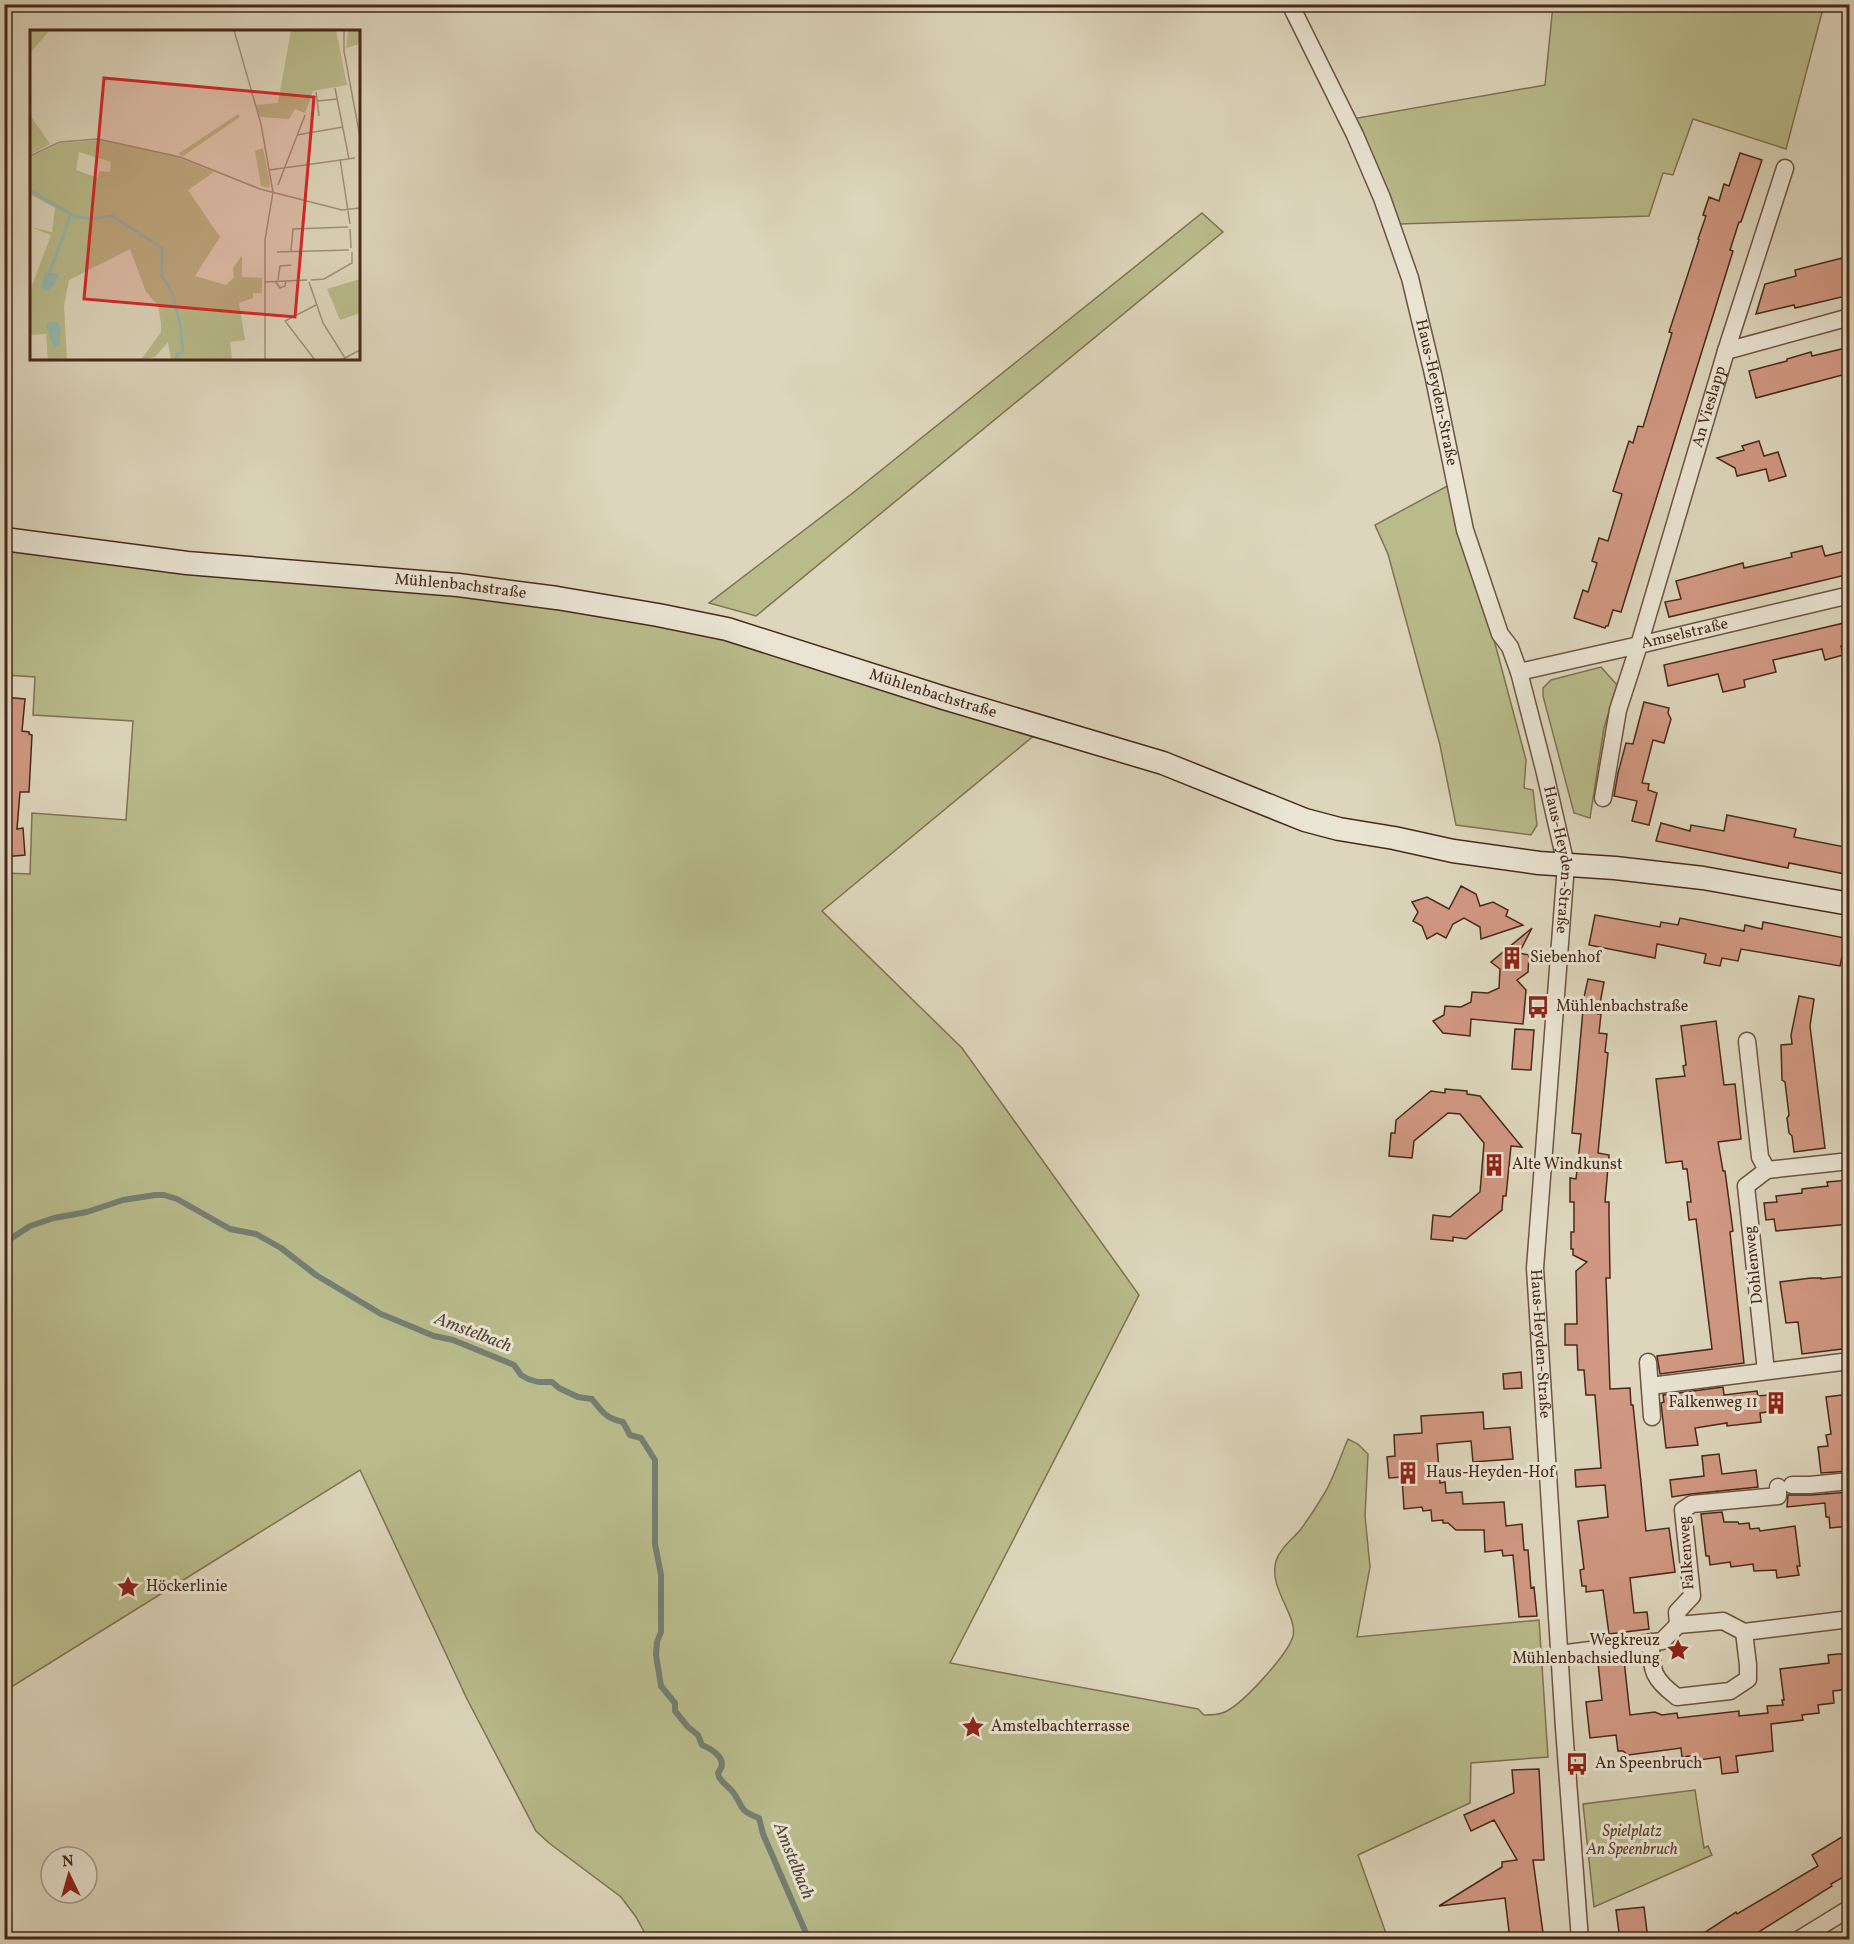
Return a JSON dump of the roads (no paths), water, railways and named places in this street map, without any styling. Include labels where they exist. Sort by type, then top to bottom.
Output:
[{"type":"street","name":"Haus-Heyden-Straße","points":[[1290,4],[1355,135],[1382,198],[1410,278],[1465,530],[1500,634],[1510,646],[1519,672],[1566,864],[1534,1268],[1580,1940]]},
{"type":"street","name":"An Vieslapp","points":[[1603,798],[1618,710],[1726,351],[1785,168]]},
{"type":"street","points":[[1726,351],[1850,317]]},
{"type":"street","name":"Mühlenbachstraße","points":[[4,539],[187,563],[469,587],[557,598],[727,629],[1163,763],[1305,820],[1339,829],[1394,837],[1453,851],[1539,863],[1615,868],[1703,878],[1850,904]]},
{"type":"street","name":"Amselstraße","points":[[1519,672],[1850,595]]},
{"type":"street","points":[[1746,1041],[1760,1157],[1767,1170],[1850,1161]]},
{"type":"street","name":"Dohlenweg","points":[[1766,1371],[1746,1186],[1767,1170]]},
{"type":"street","points":[[1650,1386],[1850,1361]]},
{"type":"street","points":[[1648,1362],[1652,1418]]},
{"type":"street","name":"Falkenweg","points":[[1678,1626],[1677,1612],[1692,1596],[1683,1510],[1692,1504],[1778,1496],[1785,1486],[1850,1481]]},
{"type":"street","points":[[1559,1654],[1662,1641],[1678,1626],[1723,1621],[1744,1632],[1850,1619]]},
{"type":"street","points":[[1651,1642],[1653,1672],[1663,1687],[1677,1697],[1705,1695],[1730,1691],[1748,1679],[1744,1632]]},
{"type":"street","points":[[1798,1940],[1850,1908]]},
{"type":"waterway","name":"Amstelbach","points":[[4,1243],[30,1226],[54,1218],[87,1212],[123,1200],[164,1195],[177,1199],[230,1229],[256,1234],[281,1248],[316,1275],[381,1314],[514,1365],[521,1375],[528,1379],[552,1382],[578,1397],[592,1399],[605,1414],[623,1422],[630,1435],[641,1438],[655,1460],[655,1544],[661,1575],[661,1632],[656,1655],[661,1686],[675,1703],[675,1711],[698,1735],[702,1745],[719,1756],[722,1764],[718,1773],[719,1777],[744,1810],[759,1818],[763,1834],[809,1940]]},
{"type":"place","name":"Siebenhof","points":[[1512,958]]},
{"type":"place","name":"Mühlenbachstraße","points":[[1538,1007]]},
{"type":"place","name":"Alte Windkunst","points":[[1494,1165]]},
{"type":"place","name":"Falkenweg 11","points":[[1776,1403]]},
{"type":"place","name":"Haus-Heyden-Hof","points":[[1408,1473]]},
{"type":"place","name":"Höckerlinie","points":[[128,1587]]},
{"type":"place","name":"Wegkreuz Mühlenbachsiedlung","points":[[1678,1650]]},
{"type":"place","name":"Amstelbachterrasse","points":[[973,1727]]},
{"type":"place","name":"An Speenbruch","points":[[1577,1764]]},
{"type":"park label","name":"Spielplatz An Speenbruch","points":[[1632,1841]]}]
